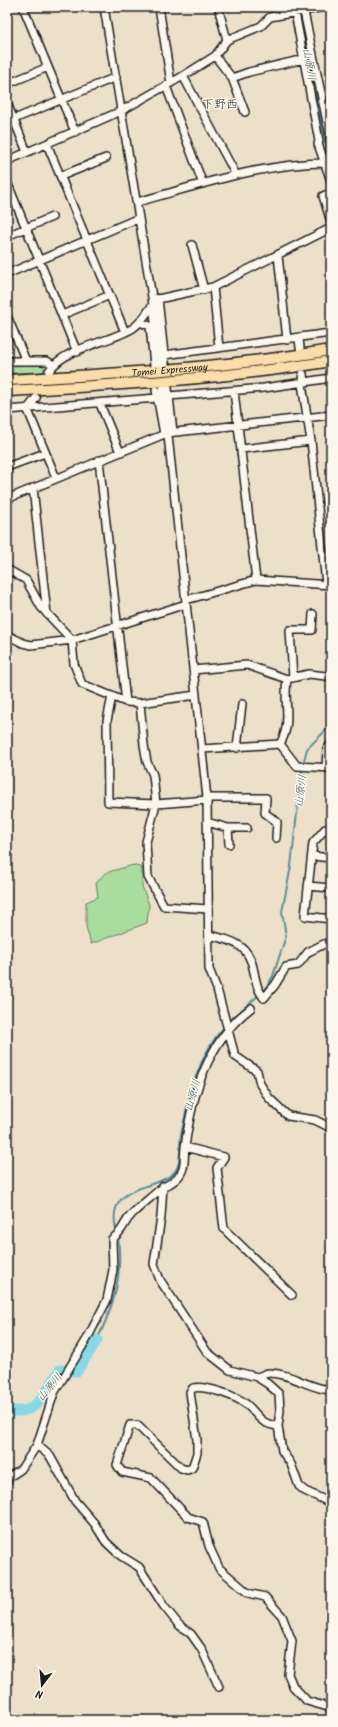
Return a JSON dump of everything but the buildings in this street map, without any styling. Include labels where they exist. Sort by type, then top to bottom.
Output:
[{"type":"highway","name":"Tomei Expressway","points":[[7,380],[171,370],[254,361],[331,350]]},
{"type":"highway","name":"Tomei Expressway","points":[[7,391],[172,380],[255,372],[331,361]]},
{"type":"street","points":[[23,7],[75,132]]},
{"type":"street","points":[[104,7],[139,218],[164,355],[160,364]]},
{"type":"street","points":[[159,7],[169,85],[203,184]]},
{"type":"street","points":[[218,7],[227,40]]},
{"type":"street","points":[[7,161],[121,111],[169,85],[215,56],[227,40],[261,26],[270,17],[294,10],[324,7]]},
{"type":"street","points":[[304,9],[331,141]]},
{"type":"street","points":[[294,10],[319,141],[318,144],[327,163],[331,181]]},
{"type":"street","points":[[215,56],[232,78],[245,112]]},
{"type":"street","points":[[232,78],[249,72],[304,58]]},
{"type":"street","points":[[7,84],[48,67]]},
{"type":"street","points":[[183,76],[236,175]]},
{"type":"street","points":[[10,120],[116,77]]},
{"type":"street","points":[[7,103],[10,120],[27,152]]},
{"type":"street","points":[[47,144],[125,332]]},
{"type":"street","points":[[61,176],[106,158]]},
{"type":"street","points":[[137,202],[236,175],[302,162],[327,163]]},
{"type":"street","points":[[7,182],[77,352]]},
{"type":"street","points":[[331,194],[323,196],[331,222]]},
{"type":"street","points":[[7,236],[52,217]]},
{"type":"street","points":[[7,274],[139,218]]},
{"type":"street","points":[[7,361],[47,361],[51,368],[77,352],[125,332],[140,322],[154,300],[213,287],[331,228]]},
{"type":"street","points":[[192,245],[204,290]]},
{"type":"street","points":[[278,255],[287,340]]},
{"type":"street","points":[[213,287],[220,348]]},
{"type":"street","points":[[62,315],[110,295]]},
{"type":"street","points":[[154,300],[160,364]]},
{"type":"street","points":[[7,316],[26,361]]},
{"type":"street","points":[[140,322],[150,326],[160,364]]},
{"type":"street","points":[[164,355],[331,333]]},
{"type":"street","points":[[299,338],[300,348]]},
{"type":"street","points":[[7,635],[22,643],[31,645],[72,640],[256,580],[328,584],[307,418],[303,374]]},
{"type":"street","points":[[169,396],[303,384],[331,378]]},
{"type":"street","points":[[162,389],[169,396],[168,433]]},
{"type":"street","points":[[162,389],[157,398],[168,433]]},
{"type":"street","points":[[162,389],[207,799],[208,963],[236,1056],[257,1071],[260,1084],[269,1098],[288,1116],[315,1120],[331,1128]]},
{"type":"street","points":[[234,391],[256,580]]},
{"type":"street","points":[[28,408],[36,398]]},
{"type":"street","points":[[7,410],[100,404],[157,398]]},
{"type":"street","points":[[100,404],[120,452]]},
{"type":"street","points":[[28,408],[56,478]]},
{"type":"street","points":[[7,499],[168,433],[331,415]]},
{"type":"street","points":[[241,450],[311,441]]},
{"type":"street","points":[[7,467],[45,453]]},
{"type":"street","points":[[99,460],[126,702]]},
{"type":"street","points":[[33,488],[47,614]]},
{"type":"street","points":[[7,569],[26,580],[41,607],[72,640],[74,664],[82,684],[126,702],[140,703],[196,695]]},
{"type":"street","points":[[280,744],[286,734],[288,725],[285,690],[290,678],[290,630],[312,630],[313,614]]},
{"type":"street","points":[[193,670],[246,665],[290,678],[309,674],[326,676],[331,674]]},
{"type":"street","points":[[112,696],[107,721],[108,802],[156,804],[207,799],[266,798],[265,813],[277,822],[276,838]]},
{"type":"street","points":[[140,703],[144,746],[147,762],[153,775],[156,804],[146,842],[148,877],[164,906],[208,909]]},
{"type":"street","points":[[237,748],[242,704]]},
{"type":"street","points":[[202,749],[237,748],[280,744]]},
{"type":"street","points":[[280,744],[297,766],[329,768],[327,749],[331,744]]},
{"type":"street","points":[[208,822],[228,828],[247,828]]},
{"type":"street","points":[[228,828],[229,844]]},
{"type":"street","points":[[331,829],[326,829],[313,843],[305,916],[331,919]]},
{"type":"street","points":[[312,856],[331,858]]},
{"type":"street","points":[[308,886],[331,888]]},
{"type":"street","points":[[209,935],[236,944],[246,950],[252,959],[257,989],[264,998],[275,985],[286,967],[298,965],[308,952],[324,944]]},
{"type":"street","points":[[7,1482],[9,1477],[20,1469],[37,1445],[54,1393],[87,1340],[107,1300],[113,1270],[112,1239],[121,1234],[131,1215],[163,1186],[178,1178],[183,1169],[185,1147],[202,1072],[210,1056],[228,1031],[239,1017],[250,1008]]},
{"type":"street","points":[[185,1147],[224,1157],[217,1168],[224,1229],[292,1295]]},
{"type":"street","points":[[163,1186],[161,1217],[154,1264],[160,1280],[207,1352],[230,1370],[257,1377],[279,1394],[280,1411],[278,1426],[282,1451],[290,1464],[299,1486],[305,1491],[331,1503]]},
{"type":"street","points":[[257,1377],[268,1373],[297,1380],[320,1390],[331,1390]]},
{"type":"street","points":[[278,1426],[266,1425],[239,1400],[206,1388],[193,1388],[190,1392],[197,1453],[192,1468],[187,1470],[180,1468],[137,1425],[130,1425],[117,1465],[122,1472],[150,1478],[188,1517],[203,1522],[209,1546],[219,1568],[248,1593],[265,1597],[282,1616],[292,1641],[288,1674],[293,1686],[307,1701],[331,1708]]},
{"type":"street","points":[[37,1445],[50,1456],[75,1501],[94,1523],[106,1542],[121,1556],[139,1567],[163,1605],[179,1625],[192,1634],[201,1648],[219,1687]]},
{"type":"green space","points":[[7,366],[44,366],[44,372],[7,373]]},
{"type":"green space","points":[[133,865],[142,868],[142,886],[149,905],[147,923],[91,944],[86,927],[86,902],[98,897],[96,883],[105,873]]},
{"type":"waterway","name":"山原川","points":[[298,7],[329,162]]},
{"type":"waterway","name":"山原川","points":[[303,764],[307,749],[331,725]]},
{"type":"waterway","name":"山原川","points":[[263,993],[273,976],[286,936],[282,912],[291,866],[302,768]]},
{"type":"waterway","name":"山原川","points":[[228,1022],[259,995]]},
{"type":"waterway","name":"山原川","points":[[117,1233],[115,1216],[118,1203],[126,1195],[137,1189],[161,1181],[171,1175],[177,1168],[179,1164],[180,1139],[191,1091],[201,1063],[216,1037],[225,1026]]},
{"type":"waterway","name":"山原川","points":[[97,1340],[108,1315],[116,1290],[119,1265],[118,1238]]},
{"type":"waterway","name":"山原川","points":[[7,1411],[24,1411],[34,1406],[46,1392],[60,1370],[77,1371],[97,1340]]},
{"type":"district","name":"下野西","points":[[220,104]]}]
